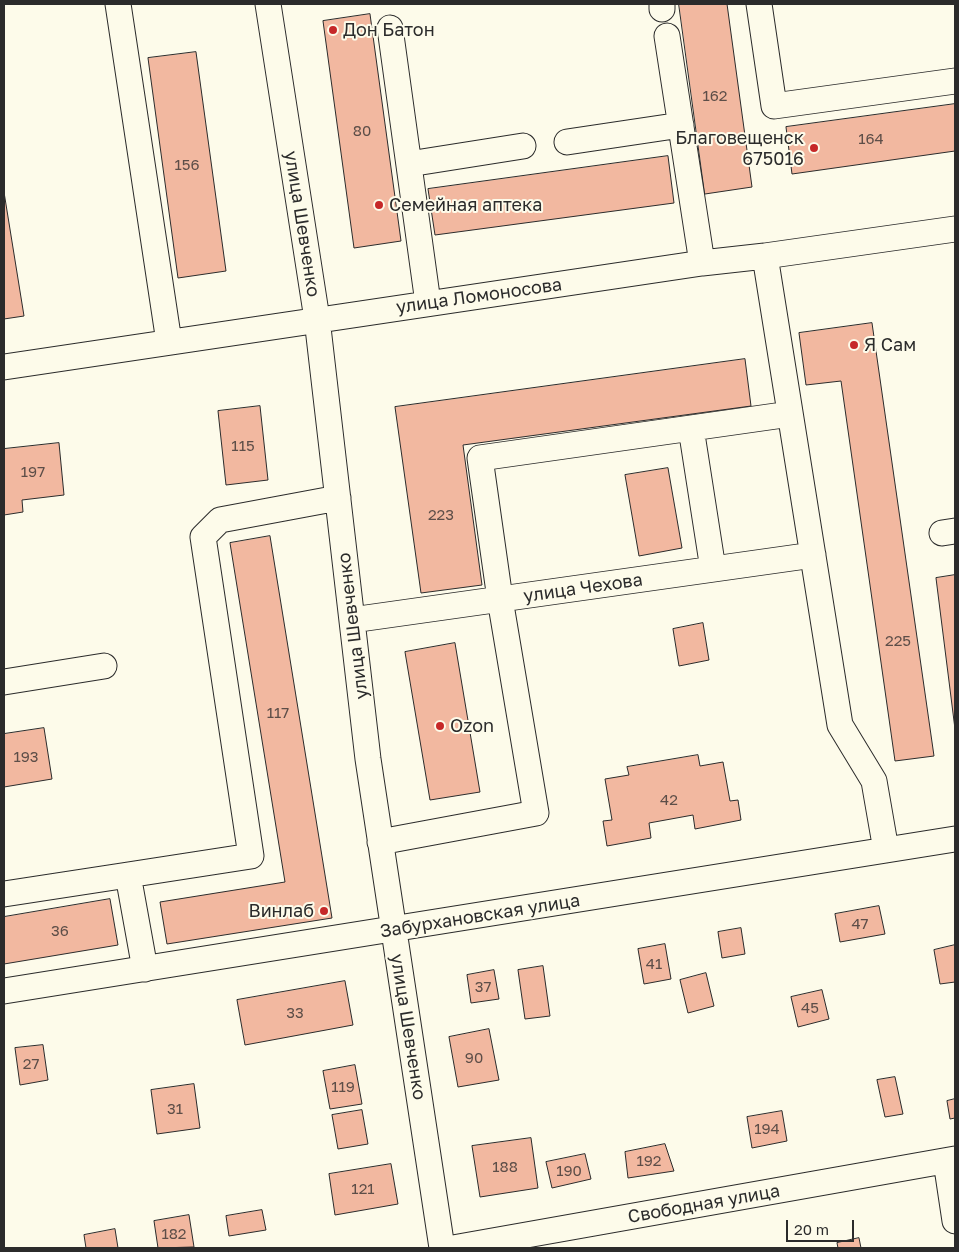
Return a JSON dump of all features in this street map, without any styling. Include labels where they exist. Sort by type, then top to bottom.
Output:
[{"type":"street","points":[[118,4],[169,342]]},
{"type":"street","name":"улица Шевченко","points":[[268,4],[317,319],[368,758],[442,1248]]},
{"type":"street","points":[[759,4],[774,106],[955,81]]},
{"type":"street","points":[[390,28],[428,303]]},
{"type":"street","points":[[667,36],[702,263]]},
{"type":"street","points":[[567,142],[681,125]]},
{"type":"street","points":[[409,164],[523,146]]},
{"type":"street","name":"улица Ломоносова","points":[[4,367],[702,263],[955,229]]},
{"type":"street","points":[[765,256],[840,725],[874,781],[886,850]]},
{"type":"street","points":[[380,842],[536,813],[500,599],[480,458],[790,414]]},
{"type":"street","points":[[691,428],[713,569]]},
{"type":"street","points":[[4,894],[251,856],[203,538],[220,520],[338,498]]},
{"type":"street","name":"улица Чехова","points":[[352,620],[813,555]]},
{"type":"street","points":[[4,682],[104,666]]},
{"type":"street","name":"Забурхановская улица","points":[[4,991],[955,839]]},
{"type":"street","points":[[128,875],[145,969]]},
{"type":"street","points":[[951,1160],[955,1221]]},
{"type":"street","name":"Свободная улица","points":[[453,1248],[951,1160]]},
{"type":"building","points":[[679,4],[727,4],[752,187],[705,194]]},
{"type":"building","points":[[370,14],[401,241],[354,248],[323,21]]},
{"type":"building","points":[[196,52],[226,271],[178,278],[148,58]]},
{"type":"building","points":[[955,104],[955,151],[792,174],[786,127]]},
{"type":"building","points":[[668,156],[674,203],[435,235],[428,189]]},
{"type":"building","points":[[4,192],[24,316],[4,319]]},
{"type":"building","points":[[872,323],[934,756],[895,761],[841,381],[806,385],[799,333]]},
{"type":"building","points":[[745,359],[751,406],[463,445],[482,585],[421,593],[395,407]]},
{"type":"building","points":[[260,406],[268,480],[226,485],[218,411]]},
{"type":"building","points":[[59,443],[64,495],[22,500],[23,512],[4,515],[4,449]]},
{"type":"building","points":[[668,468],[682,548],[639,556],[625,475]]},
{"type":"building","points":[[270,536],[332,918],[167,944],[160,902],[285,882],[230,543]]},
{"type":"building","points":[[955,575],[955,729],[936,578]]},
{"type":"building","points":[[703,623],[709,660],[679,666],[673,629]]},
{"type":"building","points":[[455,643],[480,792],[430,800],[405,652]]},
{"type":"building","points":[[44,728],[52,779],[4,787],[4,734]]},
{"type":"building","points":[[698,755],[700,766],[723,762],[730,801],[738,800],[741,820],[695,829],[693,815],[649,823],[651,838],[607,846],[603,821],[612,820],[605,779],[629,775],[627,767]]},
{"type":"building","points":[[110,899],[118,945],[4,964],[4,917]]},
{"type":"building","points":[[879,906],[885,934],[840,942],[835,914]]},
{"type":"building","points":[[741,928],[745,954],[722,958],[718,932]]},
{"type":"building","points":[[665,944],[671,979],[644,984],[638,949]]},
{"type":"building","points":[[955,945],[955,982],[940,984],[934,950]]},
{"type":"building","points":[[543,966],[550,1016],[525,1019],[518,970]]},
{"type":"building","points":[[494,970],[499,999],[471,1003],[467,975]]},
{"type":"building","points":[[706,973],[714,1006],[688,1013],[680,980]]},
{"type":"building","points":[[345,981],[353,1025],[245,1045],[237,1000]]},
{"type":"building","points":[[822,990],[829,1019],[798,1027],[791,997]]},
{"type":"building","points":[[489,1029],[499,1080],[458,1087],[449,1037]]},
{"type":"building","points":[[43,1045],[48,1080],[20,1085],[15,1048]]},
{"type":"building","points":[[355,1065],[362,1104],[330,1109],[323,1071]]},
{"type":"building","points":[[895,1077],[903,1114],[885,1117],[877,1080]]},
{"type":"building","points":[[194,1084],[200,1128],[157,1134],[151,1090]]},
{"type":"building","points":[[955,1099],[955,1118],[950,1119],[947,1101]]},
{"type":"building","points":[[362,1110],[368,1144],[338,1149],[332,1115]]},
{"type":"building","points":[[782,1111],[787,1141],[752,1148],[747,1117]]},
{"type":"building","points":[[531,1138],[538,1188],[480,1197],[472,1146]]},
{"type":"building","points":[[665,1144],[674,1171],[628,1178],[625,1152]]},
{"type":"building","points":[[585,1154],[591,1179],[552,1188],[546,1162]]},
{"type":"building","points":[[391,1164],[398,1204],[335,1215],[329,1174]]},
{"type":"building","points":[[262,1210],[266,1230],[229,1236],[226,1216]]},
{"type":"building","points":[[189,1215],[194,1247],[158,1248],[154,1221]]},
{"type":"building","points":[[115,1229],[118,1248],[86,1248],[84,1235]]},
{"type":"building","points":[[859,1238],[861,1248],[838,1248],[837,1243]]},
{"type":"place","name":"Дон Батон","points":[[333,30]]},
{"type":"place","name":"Благовещенск 675016","points":[[814,148]]},
{"type":"place","name":"Семейная аптека","points":[[379,205]]},
{"type":"place","name":"Я Сам","points":[[854,345]]},
{"type":"place","name":"Ozon","points":[[440,726]]},
{"type":"place","name":"Винлаб","points":[[324,911]]}]
